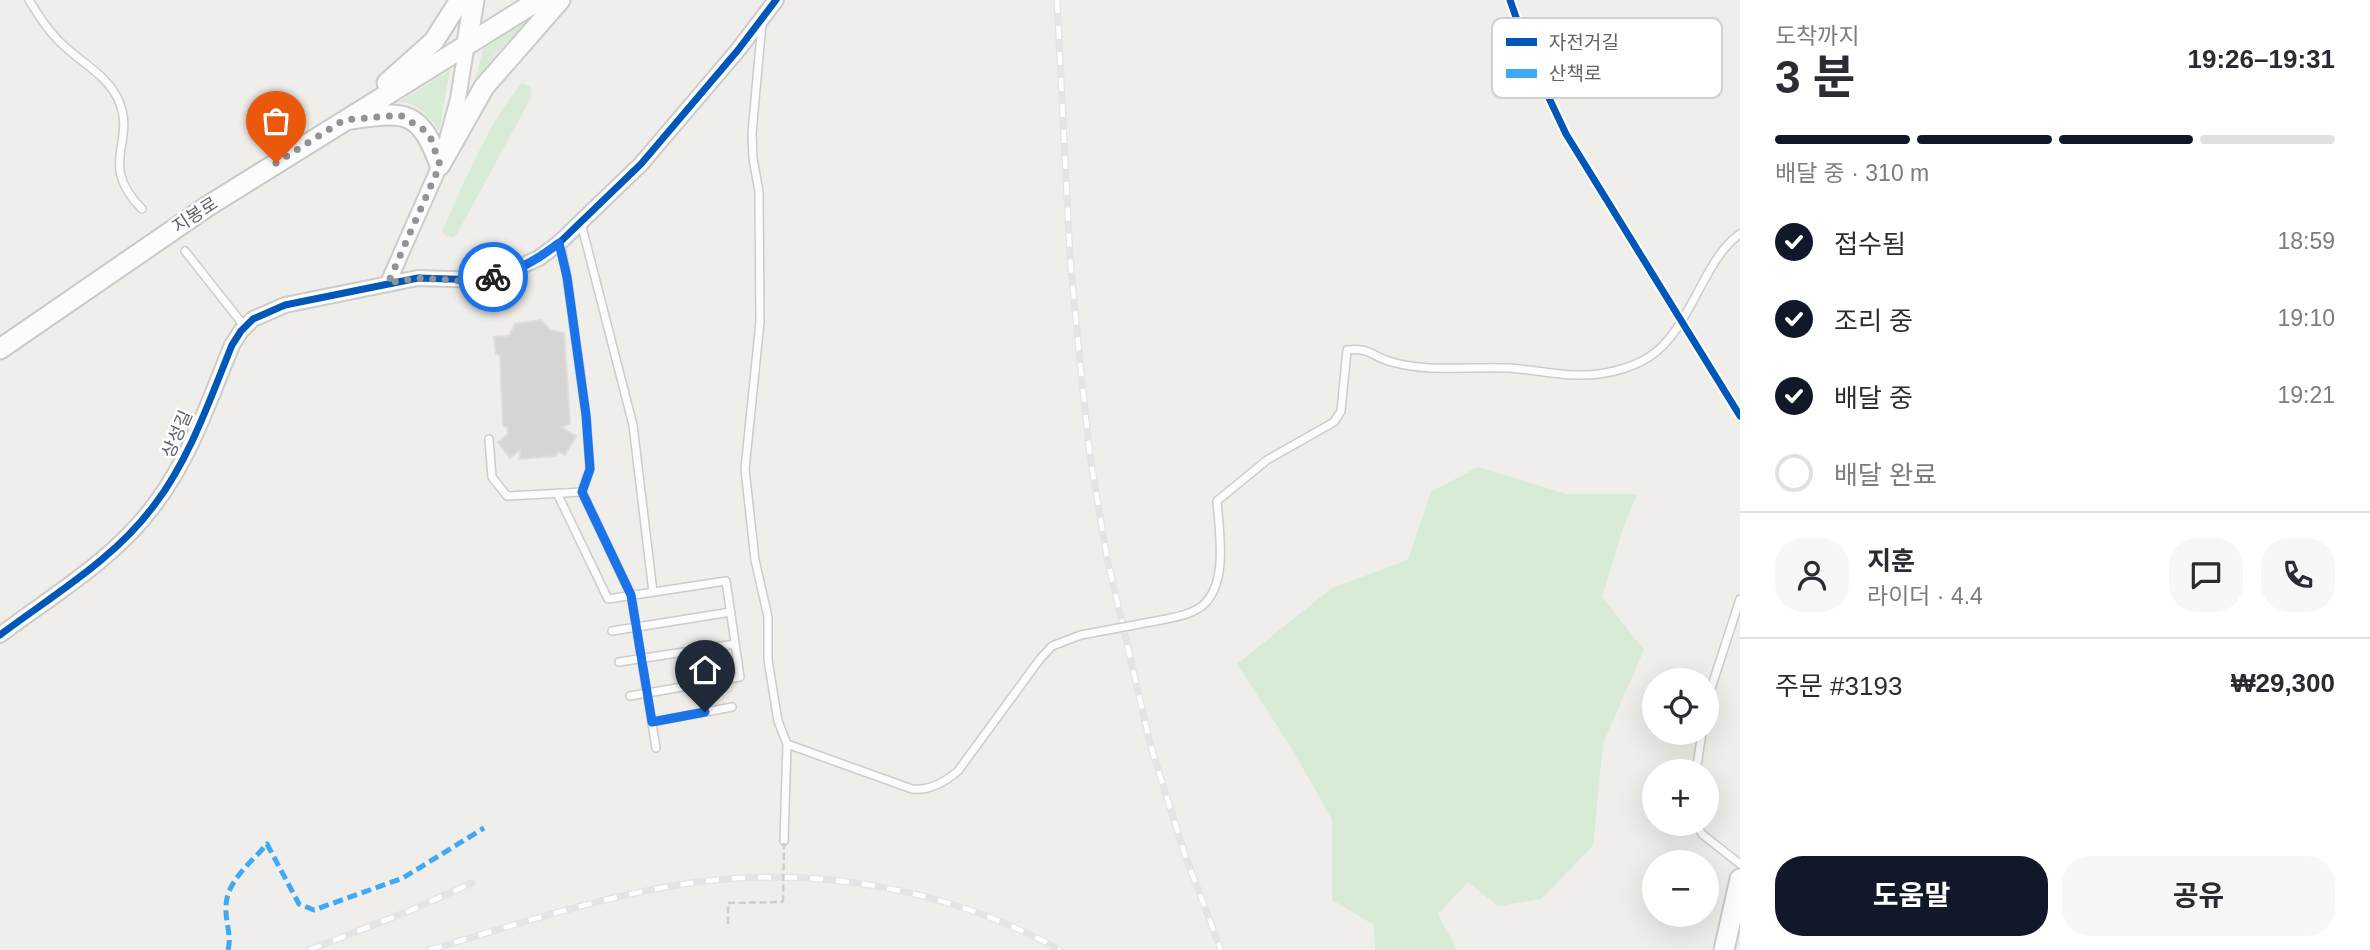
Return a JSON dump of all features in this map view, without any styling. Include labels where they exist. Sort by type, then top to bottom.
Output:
[{"type":"main road","points":[[344,120],[434,41],[460,0]]},
{"type":"main road","points":[[467,43],[474,0]]},
{"type":"main road","name":"지봉로","points":[[0,349],[197,213],[539,0]]},
{"type":"main road","points":[[440,165],[484,88],[560,0]]},
{"type":"main road","points":[[344,120],[400,115],[424,130],[431,139],[440,165]]},
{"type":"main road","points":[[1724,950],[1740,879]]},
{"type":"street","name":"상성길","points":[[0,635],[117,546],[155,505],[176,474],[232,345],[253,319],[285,305],[388,283],[418,278],[472,280],[500,275],[539,258],[559,243],[641,164],[762,21],[776,0]]},
{"type":"street","points":[[388,283],[440,165],[458,99],[467,43]]},
{"type":"lane","points":[[29,0],[49,31],[95,71],[117,99],[123,116],[118,164],[120,175],[129,194],[142,209]]},
{"type":"lane","points":[[762,21],[752,133],[759,192],[760,322],[745,469],[755,560],[768,617],[768,660],[778,721],[787,744],[784,841]]},
{"type":"lane","points":[[581,222],[633,425],[653,592]]},
{"type":"lane","points":[[787,744],[912,789],[933,786],[949,779],[958,771],[1052,646],[1081,635],[1192,612],[1207,602],[1220,567],[1217,500],[1266,460],[1334,422],[1341,411],[1347,350],[1361,348],[1392,362],[1449,369],[1507,368],[1589,375],[1614,371],[1638,363],[1661,346],[1681,321],[1727,244],[1740,234]]},
{"type":"lane","points":[[559,243],[567,277],[586,415],[590,469],[582,492],[631,595],[656,748]]},
{"type":"lane","points":[[185,251],[245,327]]},
{"type":"lane","points":[[489,439],[492,477],[507,496],[582,492]]},
{"type":"lane","points":[[557,493],[608,599],[726,581],[740,677],[630,696]]},
{"type":"lane","points":[[1719,668],[1737,619],[1740,599]]},
{"type":"lane","points":[[612,631],[731,612]]},
{"type":"lane","points":[[619,663],[735,644]]},
{"type":"lane","points":[[652,722],[732,707]]},
{"type":"lane","points":[[1705,836],[1740,864]]},
{"type":"path","points":[[728,924],[728,903],[783,902],[784,841]]},
{"type":"green space","points":[[527,21],[494,56],[475,82],[483,49]]},
{"type":"green space","points":[[450,70],[439,131],[422,111],[411,104],[399,102]]},
{"type":"green space","points":[[522,83],[530,87],[531,98],[457,234],[453,237],[446,236],[442,231],[478,154],[499,114]]},
{"type":"green space","points":[[1478,467],[1567,494],[1637,494],[1624,525],[1602,597],[1644,650],[1603,743],[1593,846],[1541,899],[1498,906],[1468,882],[1438,914],[1457,950],[1375,950],[1374,925],[1332,900],[1332,819],[1292,749],[1237,664],[1332,588],[1408,560],[1431,492]]},
{"type":"building","points":[[541,320],[550,330],[564,333],[570,424],[561,427],[576,436],[565,455],[558,451],[556,456],[519,459],[521,449],[510,458],[498,442],[508,434],[507,427],[503,426],[500,355],[496,354],[494,337],[509,336],[515,324]]},
{"type":"railway","points":[[1057,0],[1070,257],[1090,456],[1107,558],[1151,747],[1185,855],[1221,950]]},
{"type":"railway","points":[[429,950],[625,895],[691,883],[785,877],[833,880],[927,897],[973,911],[1060,950]]},
{"type":"railway","points":[[309,950],[472,883]]},
{"type":"marked path","points":[[228,950],[226,907],[230,889],[241,872],[267,844],[299,904],[314,910],[403,878],[484,828]]},
{"type":"cycle path","points":[[0,635],[103,559],[122,542],[155,504],[189,448],[232,345],[253,319],[285,305],[418,278],[481,280],[500,276],[539,258],[559,243],[641,164],[738,50],[776,0]]},
{"type":"cycle path","points":[[1510,0],[1516,18]]},
{"type":"cycle path","points":[[1549,98],[1566,134],[1740,416]]},
{"type":"way so far","points":[[276,163],[344,120],[400,115],[413,121],[431,139],[440,165],[388,283],[418,278],[463,281],[493,277]]},
{"type":"route","points":[[493,277],[523,267],[559,243],[567,277],[586,415],[590,469],[582,492],[631,595],[652,722],[705,712]]}]
